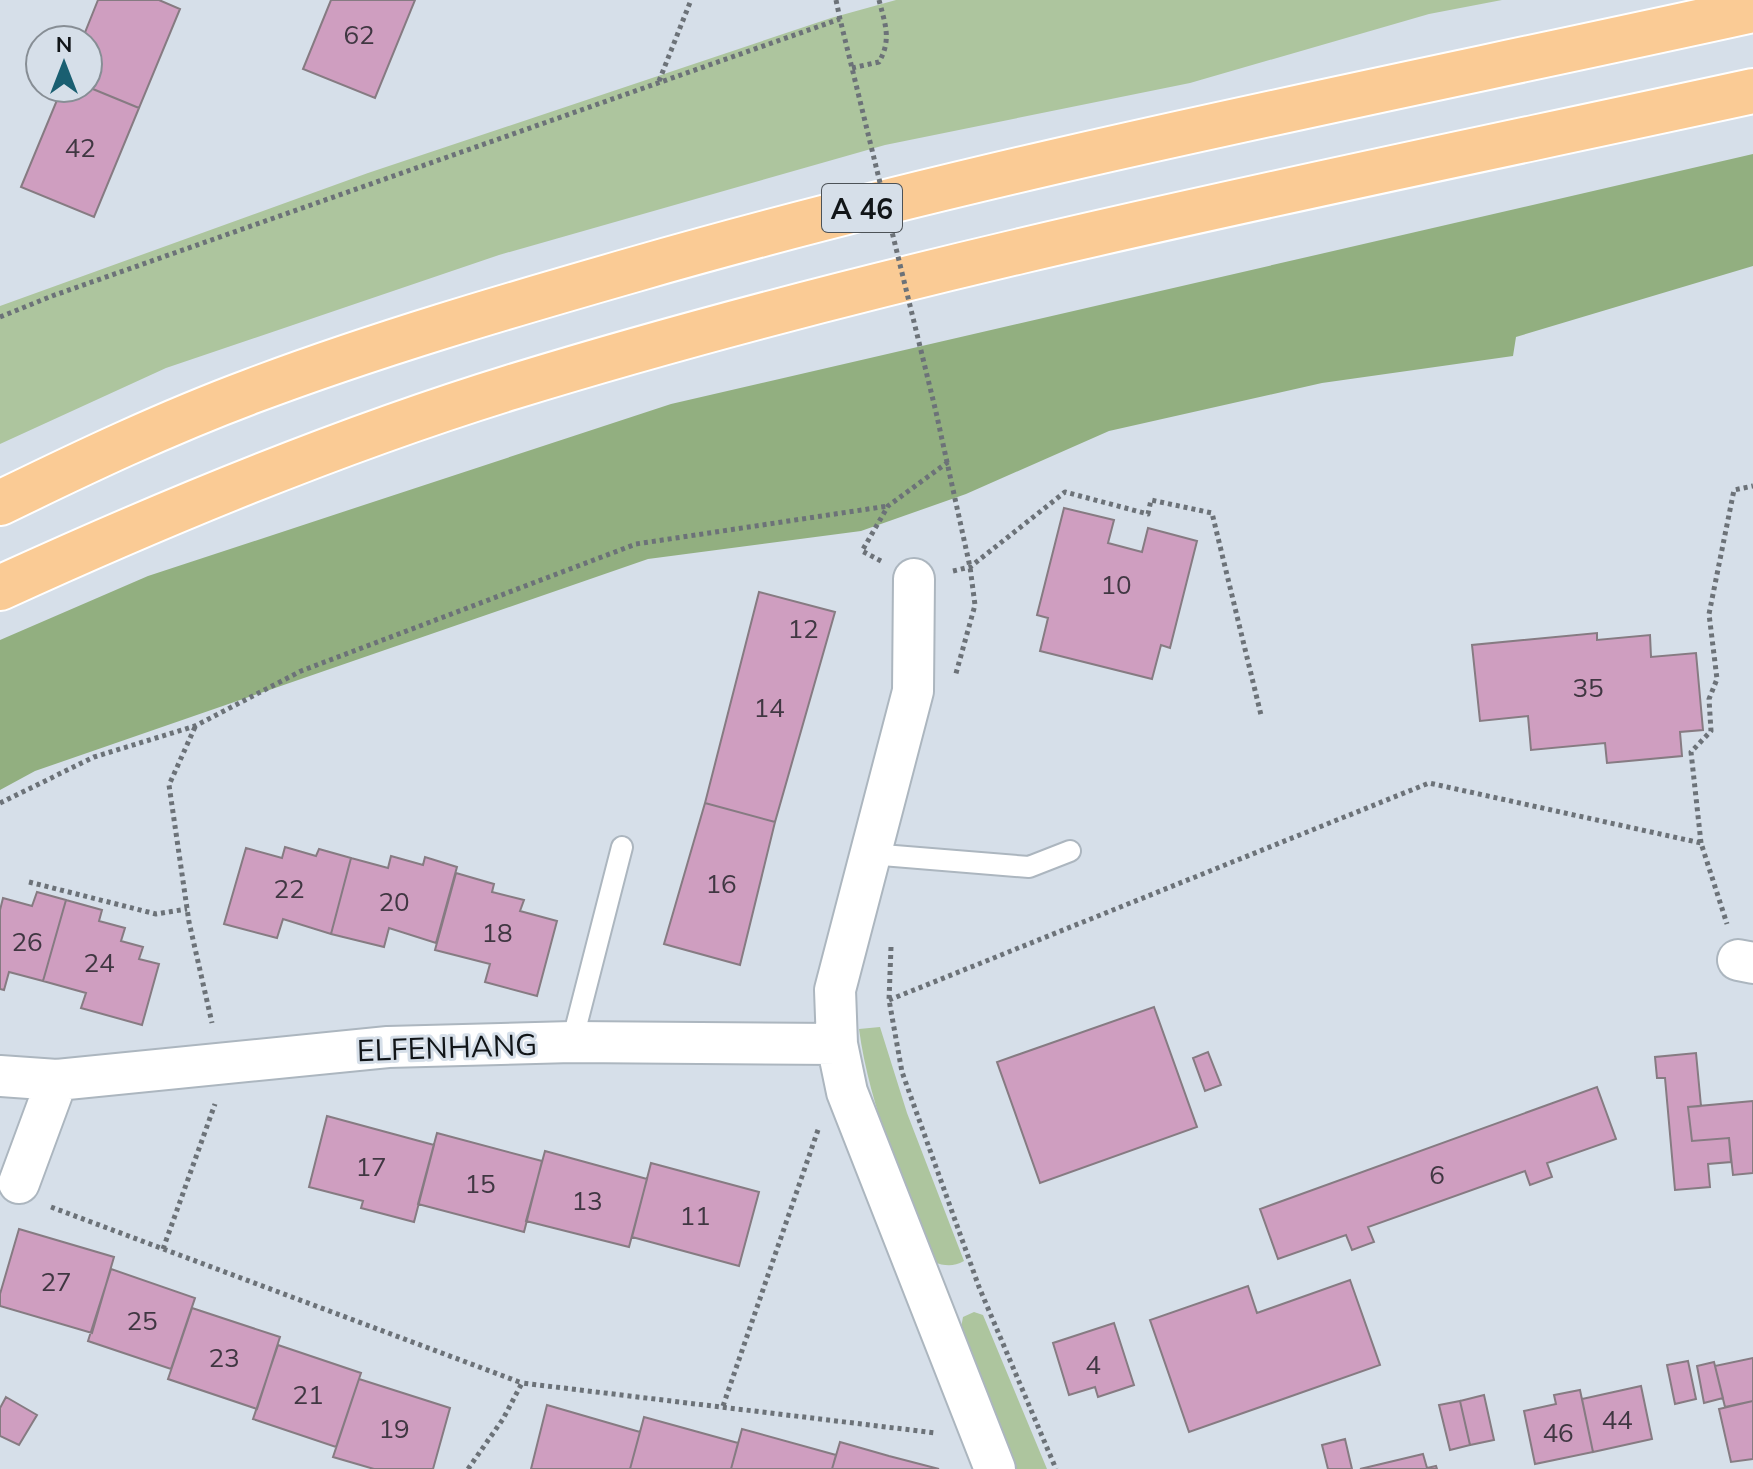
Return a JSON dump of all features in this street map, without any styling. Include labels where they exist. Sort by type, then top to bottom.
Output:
[{"type":"highway","name":"A 46","points":[[0,503],[78,464],[250,392],[501,308],[780,227],[1086,153],[1753,10]]},
{"type":"highway","points":[[0,588],[121,533],[341,446],[511,388],[812,303],[1103,233],[1753,91]]},
{"type":"street","points":[[914,579],[913,691],[835,990],[837,1044],[847,1092],[988,1454]]},
{"type":"street","name":"ELFENHANG","points":[[0,1076],[57,1080],[388,1047],[572,1042],[837,1044]]},
{"type":"street","points":[[34,1194],[57,1080]]},
{"type":"lane","points":[[572,1042],[622,847]]},
{"type":"lane","points":[[870,854],[1029,867],[1070,851]]},
{"type":"path","points":[[659,82],[691,0]]},
{"type":"path","points":[[836,0],[948,462],[970,567],[975,605],[955,678]]},
{"type":"path","points":[[852,68],[879,62],[887,49],[887,34],[879,0]]},
{"type":"path","points":[[0,317],[52,296],[840,19]]},
{"type":"path","points":[[914,579],[862,551],[888,506],[948,462]]},
{"type":"path","points":[[1745,961],[1701,843],[1691,752],[1711,731],[1709,699],[1717,679],[1709,614],[1734,490],[1753,486]]},
{"type":"path","points":[[970,567],[1065,492],[1148,514],[1151,500],[1212,513],[1261,715]]},
{"type":"path","points":[[0,803],[94,757],[195,726],[301,671],[636,544],[888,506]]},
{"type":"path","points":[[163,1249],[226,1062],[187,909],[169,785],[195,726]]},
{"type":"path","points":[[889,1000],[1429,783],[1701,843]]},
{"type":"path","points":[[29,882],[156,914],[187,909]]},
{"type":"path","points":[[891,934],[889,1000],[902,1072],[979,1287],[1056,1469]]},
{"type":"path","points":[[723,1406],[815,1132],[847,1092]]},
{"type":"path","points":[[34,1194],[163,1249],[522,1383],[723,1406],[988,1454]]},
{"type":"path","points":[[468,1469],[503,1419],[522,1383]]},
{"type":"green space","points":[[896,0],[1502,0],[1429,14],[1190,83],[885,145],[499,255],[166,368],[0,444],[0,306],[368,173],[831,18]]},
{"type":"green space","points":[[1753,154],[1753,266],[1516,337],[1513,356],[1322,383],[1109,431],[966,494],[861,531],[648,559],[35,771],[0,790],[0,640],[148,576],[671,404]]},
{"type":"green space","points":[[880,1027],[907,1113],[964,1261],[956,1264],[933,1262],[880,1118],[859,1029]]},
{"type":"green space","points":[[974,1312],[983,1315],[1047,1469],[1014,1469],[960,1333],[963,1317]]},
{"type":"building","points":[[98,0],[159,0],[180,9],[139,108],[104,94],[104,24],[88,24]]},
{"type":"building","points":[[331,0],[415,0],[375,98],[303,69]]},
{"type":"building","points":[[104,94],[139,108],[94,217],[21,187],[55,104],[104,104]]},
{"type":"building","points":[[1064,508],[1114,520],[1108,543],[1142,552],[1148,528],[1197,541],[1170,648],[1161,645],[1152,679],[1040,651],[1048,618],[1037,615]]},
{"type":"building","points":[[759,592],[835,612],[775,822],[705,803]]},
{"type":"building","points":[[1597,633],[1597,640],[1650,635],[1651,657],[1696,653],[1703,730],[1680,732],[1682,756],[1607,763],[1605,743],[1531,750],[1528,716],[1480,721],[1472,645]]},
{"type":"building","points":[[705,803],[775,822],[740,965],[664,944]]},
{"type":"building","points":[[285,847],[316,856],[319,849],[351,858],[331,934],[283,919],[277,938],[224,924],[246,848],[282,858]]},
{"type":"building","points":[[391,856],[423,865],[425,857],[457,867],[436,943],[389,928],[384,947],[331,934],[351,858],[388,868]]},
{"type":"building","points":[[456,873],[494,884],[492,892],[524,900],[520,911],[557,921],[537,996],[485,982],[490,964],[435,950]]},
{"type":"building","points":[[37,892],[66,900],[43,981],[9,972],[4,990],[0,989],[0,910],[3,898],[32,906]]},
{"type":"building","points":[[66,900],[102,910],[99,921],[125,928],[121,941],[143,947],[139,959],[159,964],[142,1025],[81,1008],[86,993],[43,981]]},
{"type":"building","points":[[1154,1007],[1197,1127],[1040,1183],[997,1062]]},
{"type":"building","points":[[1208,1052],[1221,1085],[1205,1091],[1193,1058]]},
{"type":"building","points":[[1696,1053],[1701,1106],[1688,1107],[1692,1141],[1729,1138],[1731,1162],[1708,1164],[1710,1187],[1675,1190],[1665,1078],[1657,1078],[1655,1057]]},
{"type":"building","points":[[1597,1087],[1616,1139],[1547,1163],[1552,1177],[1530,1185],[1525,1171],[1368,1227],[1374,1242],[1352,1250],[1346,1235],[1278,1259],[1260,1209]]},
{"type":"building","points":[[1753,1101],[1753,1173],[1733,1175],[1729,1138],[1692,1141],[1688,1107]]},
{"type":"building","points":[[327,1116],[434,1145],[414,1222],[361,1208],[363,1201],[309,1187]]},
{"type":"building","points":[[437,1133],[542,1161],[524,1232],[418,1204]]},
{"type":"building","points":[[545,1151],[647,1179],[629,1247],[526,1221]]},
{"type":"building","points":[[651,1163],[759,1192],[739,1266],[632,1237]]},
{"type":"building","points":[[19,1229],[114,1257],[92,1333],[0,1306],[0,1294]]},
{"type":"building","points":[[111,1269],[195,1298],[171,1369],[88,1341]]},
{"type":"building","points":[[1350,1280],[1380,1365],[1189,1432],[1150,1320],[1248,1286],[1257,1313]]},
{"type":"building","points":[[192,1308],[280,1337],[257,1409],[168,1379]]},
{"type":"building","points":[[1114,1323],[1134,1385],[1098,1397],[1095,1387],[1069,1395],[1053,1343]]},
{"type":"building","points":[[278,1345],[361,1373],[336,1447],[253,1419]]},
{"type":"building","points":[[1753,1358],[1753,1401],[1725,1407],[1715,1366]]},
{"type":"building","points":[[1688,1361],[1696,1399],[1675,1404],[1667,1365]]},
{"type":"building","points":[[1714,1362],[1723,1398],[1704,1403],[1697,1366]]},
{"type":"building","points":[[359,1379],[450,1408],[433,1469],[374,1469],[333,1457]]},
{"type":"building","points":[[1641,1386],[1652,1439],[1593,1452],[1582,1399]]},
{"type":"building","points":[[1580,1390],[1593,1452],[1535,1464],[1524,1411],[1556,1404],[1554,1395]]},
{"type":"building","points":[[1484,1395],[1494,1440],[1470,1445],[1460,1401]]},
{"type":"building","points":[[6,1397],[37,1415],[19,1445],[0,1436],[0,1408]]},
{"type":"building","points":[[1460,1401],[1470,1445],[1450,1450],[1439,1405]]},
{"type":"building","points":[[1753,1401],[1753,1459],[1731,1462],[1719,1409]]},
{"type":"building","points":[[547,1405],[640,1432],[630,1469],[531,1469]]},
{"type":"building","points":[[644,1417],[738,1443],[731,1469],[630,1469]]},
{"type":"building","points":[[742,1429],[836,1455],[832,1469],[731,1469]]},
{"type":"building","points":[[1345,1439],[1352,1469],[1328,1469],[1322,1445]]},
{"type":"building","points":[[840,1442],[889,1456],[939,1469],[832,1469]]},
{"type":"building","points":[[1423,1454],[1427,1468],[1436,1466],[1437,1469],[1360,1469]]}]
